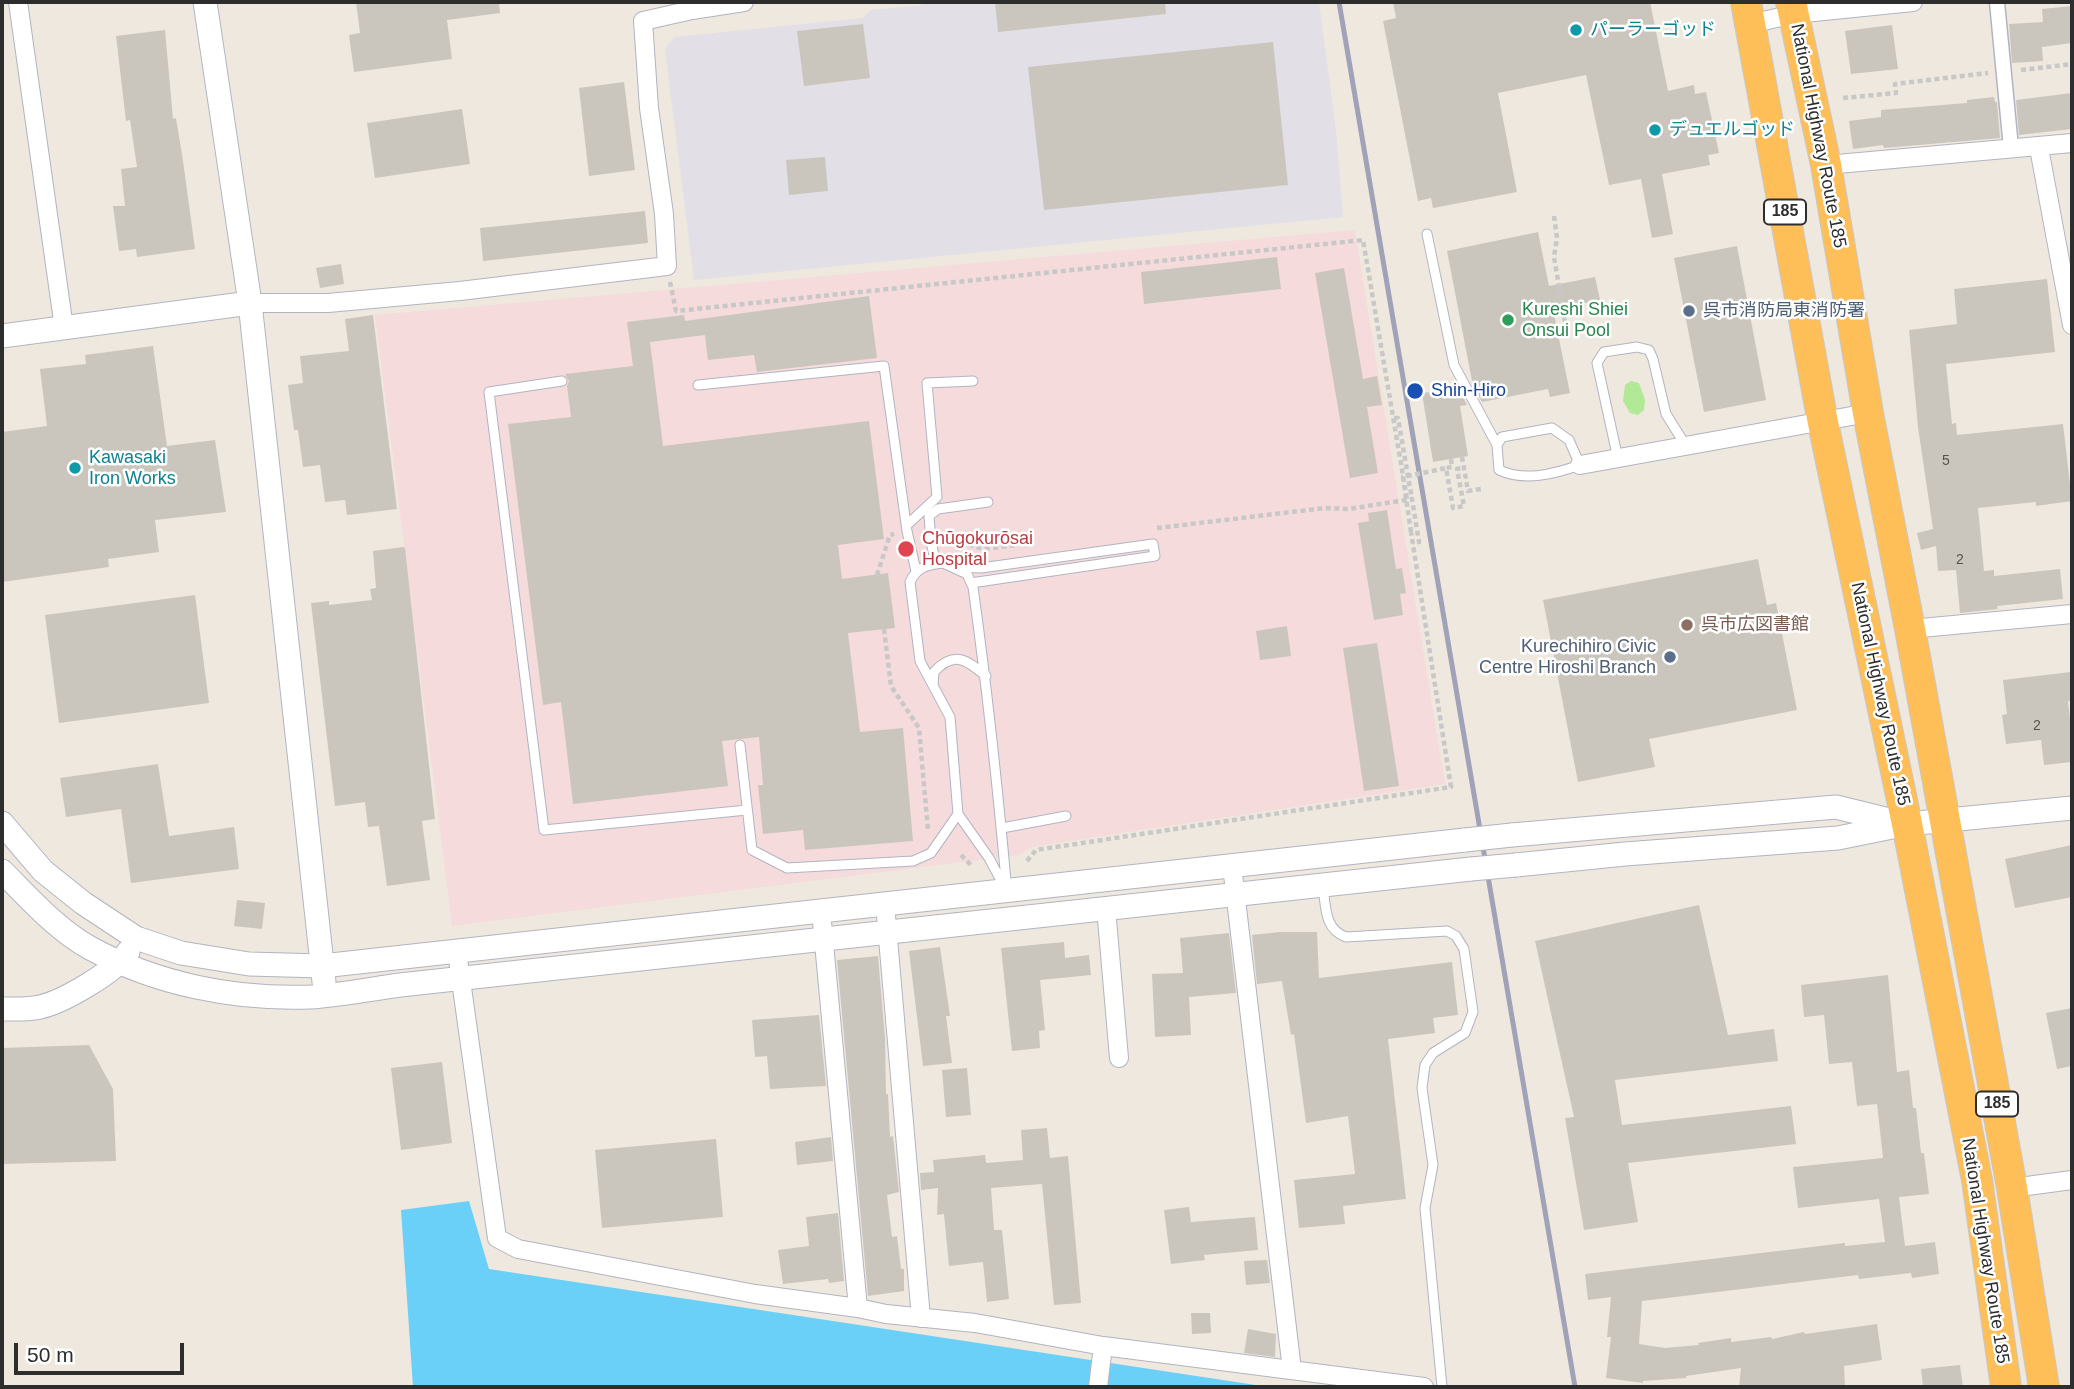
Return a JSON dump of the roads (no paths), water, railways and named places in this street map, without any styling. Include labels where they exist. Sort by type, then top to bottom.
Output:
[{"type":"highway","name":"National Highway Route 185","points":[[1792,8],[1826,164],[1868,414],[2012,1188],[2044,1387]]},
{"type":"highway","name":"National Highway Route 185","points":[[1748,13],[1823,423],[1907,824],[1977,1180],[2006,1387]]},
{"type":"street","points":[[18,2],[64,328]]},
{"type":"street","points":[[205,2],[250,303],[325,995]]},
{"type":"street","points":[[2,336],[250,303],[328,303],[460,291],[667,266],[664,214],[649,108],[643,21],[744,2]]},
{"type":"street","points":[[1748,13],[1913,2]]},
{"type":"street","points":[[1997,2],[2011,148]]},
{"type":"street","points":[[1826,164],[2072,144]]},
{"type":"street","points":[[2039,148],[2072,325]]},
{"type":"street","points":[[1580,465],[1868,414]]},
{"type":"street","points":[[1910,629],[2072,614]]},
{"type":"street","points":[[2,823],[43,871],[136,938],[181,953],[248,964],[323,966],[1512,835],[1836,807],[1907,824]]},
{"type":"street","points":[[2,871],[43,912],[88,947],[121,962],[188,986],[255,996],[325,995],[1471,869],[1838,838],[1907,824],[2072,808]]},
{"type":"street","points":[[1231,866],[1292,1370]]},
{"type":"street","points":[[1007,892],[1009,919]]},
{"type":"street","points":[[885,904],[921,1318]]},
{"type":"street","points":[[1106,908],[1119,1058]]},
{"type":"street","points":[[821,911],[858,1308]]},
{"type":"street","points":[[2,1009],[42,1007],[82,988],[121,962],[136,938]]},
{"type":"street","points":[[457,952],[497,1238],[518,1249],[755,1294],[921,1318],[975,1323],[1103,1346],[1424,1387]]},
{"type":"street","points":[[2012,1188],[2072,1181]]},
{"type":"street","points":[[1098,1387],[1103,1346]]},
{"type":"lane","points":[[1427,233],[1454,365],[1497,445],[1499,470],[1511,476],[1552,475],[1580,465],[1569,440],[1552,428],[1511,433],[1502,437],[1497,445]]},
{"type":"lane","points":[[1618,458],[1597,363],[1604,352],[1637,347],[1649,350],[1666,414],[1686,446]]},
{"type":"lane","points":[[698,385],[884,366],[907,528],[916,571]]},
{"type":"lane","points":[[562,381],[489,391],[544,830],[747,810]]},
{"type":"lane","points":[[907,528],[937,497],[927,383],[974,381]]},
{"type":"lane","points":[[936,564],[929,532],[929,516],[938,509],[988,502]]},
{"type":"lane","points":[[954,567],[981,569],[1153,544],[1156,556],[971,583]]},
{"type":"lane","points":[[943,563],[954,567],[967,574],[971,583],[986,676],[987,707],[1003,828],[1007,892],[989,858],[958,814],[950,718],[920,661],[910,582],[916,571],[928,565],[943,563]]},
{"type":"lane","points":[[933,686],[934,672],[943,662],[956,659],[969,662],[986,676]]},
{"type":"lane","points":[[740,745],[752,850],[787,868],[913,861],[931,853],[958,814]]},
{"type":"lane","points":[[1003,828],[1066,816]]},
{"type":"lane","points":[[1323,885],[1328,920],[1336,933],[1346,937],[1447,931],[1456,936],[1464,949],[1473,1012],[1465,1033],[1433,1053],[1425,1065],[1422,1088],[1433,1165],[1425,1208],[1442,1387]]},
{"type":"water","points":[[469,1201],[489,1269],[1269,1387],[413,1387],[401,1210]]},
{"type":"railway","points":[[1339,2],[1575,1387]]},
{"type":"place","name":"パーラーゴッド","points":[[1576,30]]},
{"type":"place","name":"デュエルゴッド","points":[[1655,130]]},
{"type":"place","name":"呉市消防局東消防署","points":[[1689,311]]},
{"type":"place","name":"Kureshi Shiei Onsui Pool","points":[[1508,320]]},
{"type":"place","name":"Shin-Hiro","points":[[1415,391]]},
{"type":"place","name":"Kawasaki Iron Works","points":[[75,468]]},
{"type":"place","name":"Chūgokurōsai Hospital","points":[[906,549]]},
{"type":"place","name":"呉市広図書館","points":[[1687,625]]},
{"type":"place","name":"Kurechihiro Civic Centre Hiroshi Branch","points":[[1670,657]]}]
